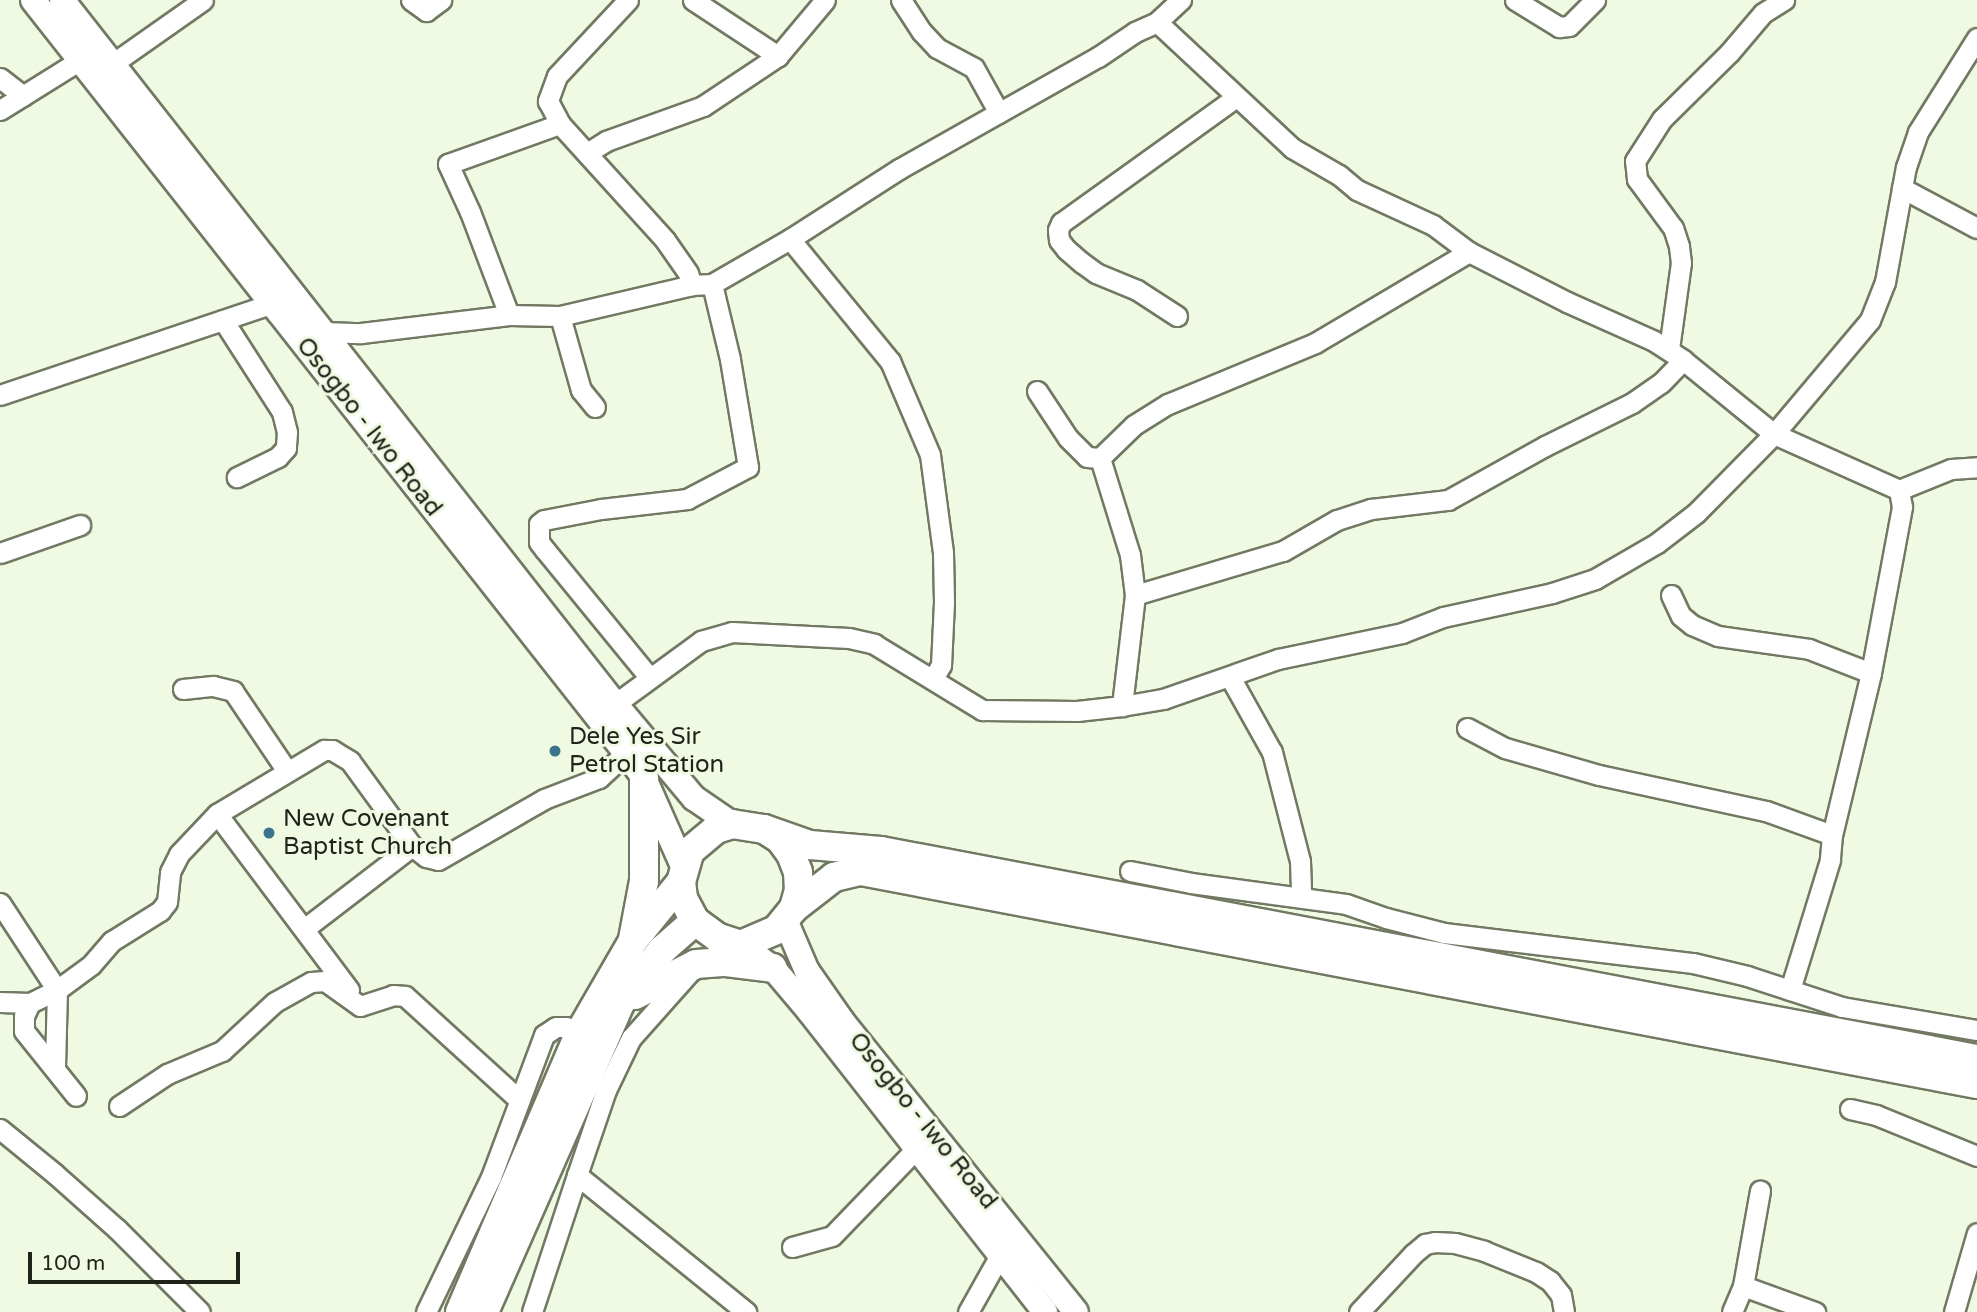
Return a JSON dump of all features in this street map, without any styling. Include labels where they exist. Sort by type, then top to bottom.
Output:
[{"type":"highway","points":[[633,941],[644,881],[644,778]]},
{"type":"highway","points":[[460,1312],[579,1034],[633,941],[682,874],[690,851],[701,838],[732,824],[764,829],[810,845],[881,851],[1977,1059]]},
{"type":"highway","points":[[764,829],[786,847],[798,872],[799,890],[789,914]]},
{"type":"highway","points":[[682,874],[683,898],[695,922],[717,937],[741,945],[761,938],[834,877],[861,871],[1977,1084]]},
{"type":"highway","points":[[484,1312],[620,1003],[662,950],[695,922]]},
{"type":"highway","points":[[620,1003],[666,977],[696,964],[726,962],[773,968]]},
{"type":"main road","name":"Osogbo - Iwo Road","points":[[33,0],[626,753],[644,778],[682,874]]},
{"type":"main road","name":"Osogbo - Iwo Road","points":[[62,0],[615,704],[694,798],[732,824]]},
{"type":"main road","name":"Osogbo - Iwo Road","points":[[789,914],[807,971],[842,1021],[1076,1312]]},
{"type":"main road","name":"Osogbo - Iwo Road","points":[[741,945],[773,968],[1045,1312]]},
{"type":"street","points":[[112,64],[203,0]]},
{"type":"street","points":[[411,0],[426,11],[442,0]]},
{"type":"street","points":[[628,0],[557,76],[548,101],[560,124],[665,240],[688,273],[692,285]]},
{"type":"street","points":[[693,0],[778,56]]},
{"type":"street","points":[[587,153],[606,141],[703,106],[778,56],[825,0]]},
{"type":"street","points":[[901,0],[922,32],[937,48],[974,68],[999,113]]},
{"type":"street","points":[[323,332],[361,333],[509,314],[560,316],[692,285],[712,284],[790,239],[899,169],[1098,57],[1135,32],[1157,22],[1181,0]]},
{"type":"street","points":[[1515,0],[1559,27],[1569,26],[1595,0]]},
{"type":"street","points":[[1135,596],[1283,551],[1337,520],[1371,509],[1448,500],[1545,446],[1632,403],[1661,383],[1676,354],[1681,263],[1673,228],[1637,179],[1635,161],[1662,119],[1729,52],[1763,13],[1784,0]]},
{"type":"street","points":[[1157,22],[1292,148],[1339,175],[1357,190],[1433,225],[1469,252],[1676,354],[1774,434],[1899,490],[1951,469],[1977,467]]},
{"type":"street","points":[[615,704],[701,641],[732,632],[862,640],[874,644],[982,709],[1077,711],[1122,706],[1163,699],[1312,651],[1402,633],[1443,617],[1552,593],[1595,579],[1657,543],[1696,513],[1774,434],[1870,320],[1885,282],[1902,188],[1917,132],[1977,38]]},
{"type":"street","points":[[0,110],[80,60]]},
{"type":"street","points":[[0,78],[23,96]]},
{"type":"street","points":[[1177,316],[1136,290],[1096,273],[1082,263],[1059,240],[1058,230],[1060,223],[1236,98]]},
{"type":"street","points":[[509,314],[448,163],[560,124]]},
{"type":"street","points":[[1902,188],[1977,228]]},
{"type":"street","points":[[790,239],[890,361],[930,455],[943,553],[944,602],[941,665],[933,679]]},
{"type":"street","points":[[1037,391],[1068,438],[1087,457],[1100,458],[1134,425],[1168,404],[1315,343],[1469,252]]},
{"type":"street","points":[[649,677],[545,551],[538,531],[539,524],[544,520],[651,501],[687,499],[748,467],[730,359],[712,284]]},
{"type":"street","points":[[0,395],[271,304]]},
{"type":"street","points":[[560,316],[581,390],[594,407]]},
{"type":"street","points":[[223,320],[271,392],[282,412],[287,432],[286,448],[278,457],[237,477]]},
{"type":"street","points":[[1100,458],[1130,555],[1135,596],[1122,706]]},
{"type":"street","points":[[1790,990],[1830,860],[1832,835],[1871,673],[1902,507],[1899,490]]},
{"type":"street","points":[[0,553],[80,525]]},
{"type":"street","points":[[1671,595],[1682,616],[1692,625],[1718,636],[1809,649],[1871,673]]},
{"type":"street","points":[[1238,673],[1245,704],[1272,752],[1300,861],[1301,896]]},
{"type":"street","points":[[183,689],[213,686],[233,691],[287,771]]},
{"type":"street","points":[[1467,728],[1505,748],[1600,775],[1766,811],[1832,835]]},
{"type":"street","points":[[0,1002],[30,1003],[57,990],[91,965],[119,935],[160,911],[167,902],[170,872],[179,854],[217,814],[324,750],[342,754],[350,761],[412,846],[426,857],[438,860],[544,799],[598,778],[626,753]]},
{"type":"street","points":[[217,814],[360,1006]]},
{"type":"street","points":[[304,929],[412,846]]},
{"type":"street","points":[[1130,871],[1191,883],[1346,904],[1385,918],[1444,933],[1693,963],[1842,1007],[1977,1030]]},
{"type":"street","points":[[0,903],[57,990],[55,1067]]},
{"type":"street","points":[[533,1312],[606,1090],[631,1038],[696,964]]},
{"type":"street","points":[[119,1107],[167,1074],[222,1051],[275,1002],[311,982],[325,981],[360,1006]]},
{"type":"street","points":[[360,1006],[393,995],[405,996],[518,1099]]},
{"type":"street","points":[[30,1003],[24,1016],[24,1031],[76,1096]]},
{"type":"street","points":[[426,1312],[491,1177],[544,1035],[556,1027],[566,1027],[579,1034]]},
{"type":"street","points":[[1850,1109],[1876,1115],[1977,1156]]},
{"type":"street","points":[[0,1129],[107,1220],[200,1312]]},
{"type":"street","points":[[792,1247],[832,1237],[916,1149]]},
{"type":"street","points":[[577,1175],[746,1312]]},
{"type":"street","points":[[1732,1312],[1743,1286],[1760,1191]]},
{"type":"street","points":[[1954,1312],[1977,1233]]},
{"type":"street","points":[[1370,1308],[1425,1244],[1455,1243],[1536,1272],[1550,1281],[1561,1295],[1564,1312]]},
{"type":"street","points":[[968,1312],[1000,1255]]},
{"type":"street","points":[[1743,1286],[1815,1312]]},
{"type":"place","name":"Dele Yes Sir Petrol Station","points":[[555,751]]},
{"type":"place","name":"New Covenant Baptist Church","points":[[269,833]]}]
